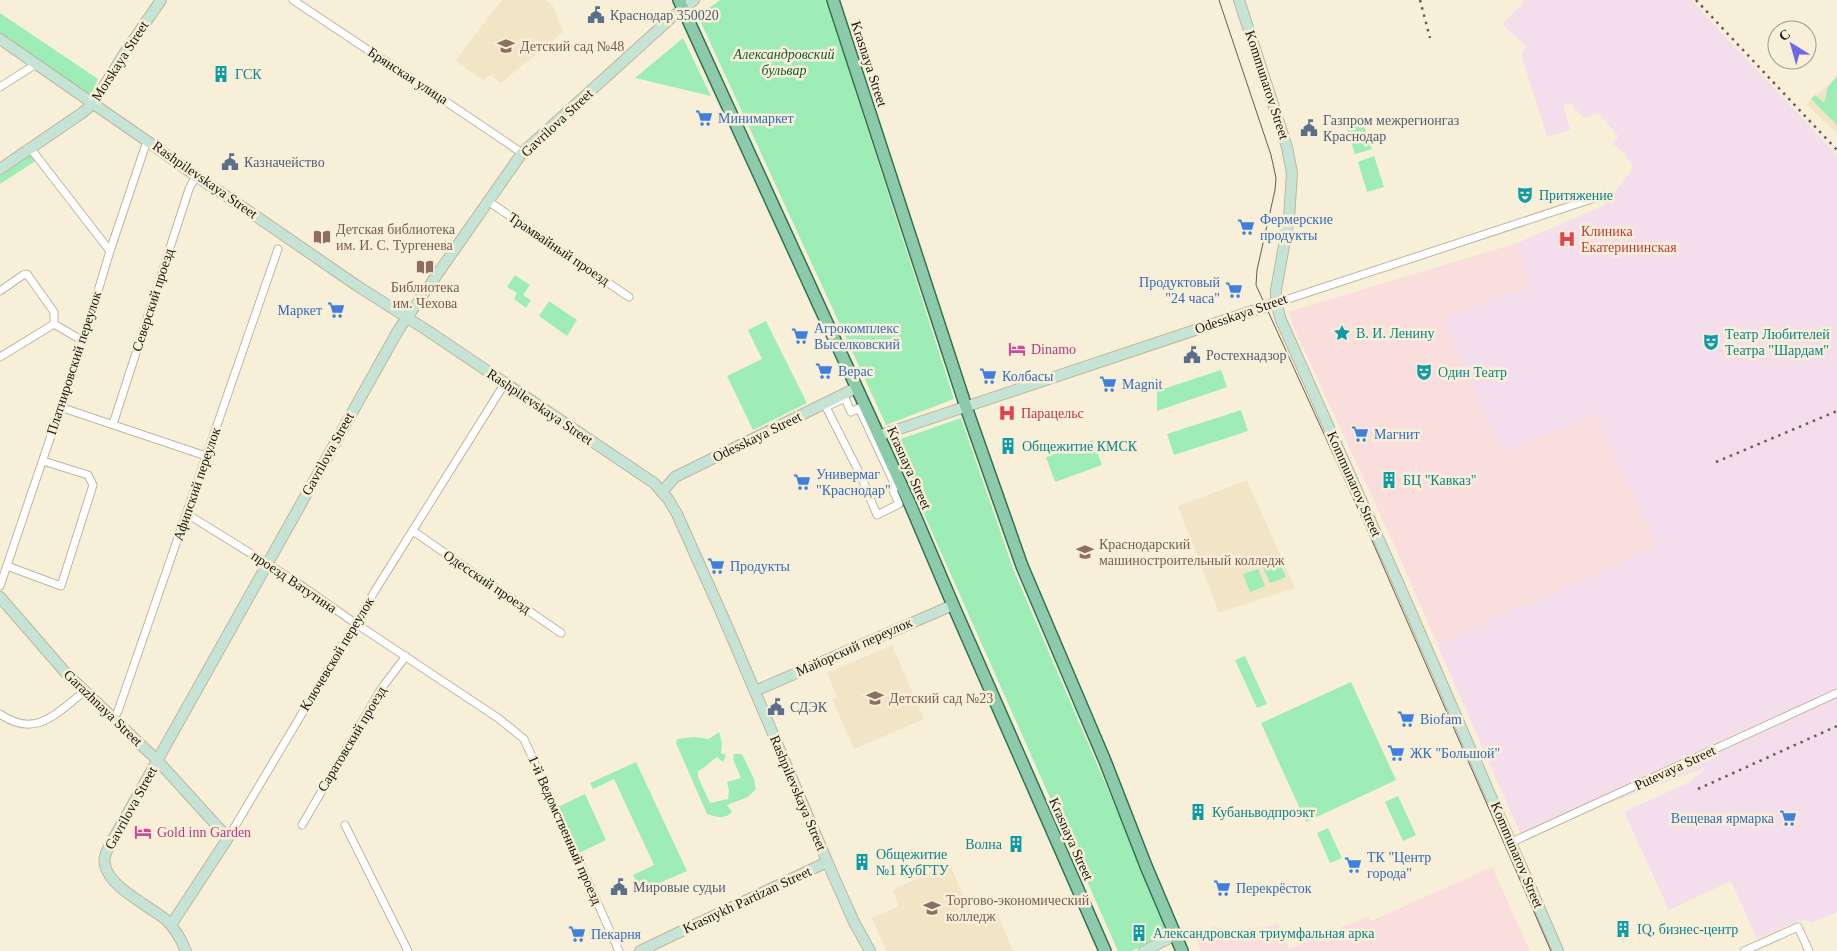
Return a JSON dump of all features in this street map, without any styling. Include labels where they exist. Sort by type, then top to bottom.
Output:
[{"type":"main road","name":"Krasnaya Street","points":[[832,0],[966,407],[1022,566],[1105,761],[1182,951]]},
{"type":"main road","name":"Krasnaya Street","points":[[681,4],[910,504],[952,605],[1105,951]]},
{"type":"street","name":"Morskaya Street","points":[[0,169],[93,104],[161,0]]},
{"type":"street","name":"Брянская улица","points":[[293,0],[331,27],[410,76],[522,153]]},
{"type":"street","name":"Gavrilova Street","points":[[186,951],[179,936],[171,926],[115,882],[108,874],[105,866],[105,856],[110,843],[377,367],[407,318],[488,201],[522,153],[681,4],[694,0]]},
{"type":"street","name":"Kommunarov Street","points":[[1239,0],[1287,147],[1292,174],[1289,218],[1276,281],[1276,303],[1288,335],[1512,842],[1558,951]]},
{"type":"street","name":"Rashpilevskaya Street","points":[[0,40],[196,176],[654,483],[677,514],[755,690],[827,862],[854,922],[870,951]]},
{"type":"street","points":[[0,87],[36,64]]},
{"type":"street","name":"Платнировский переулок","points":[[0,586],[83,341],[110,251],[147,141]]},
{"type":"street","points":[[31,148],[110,251]]},
{"type":"street","name":"Северский проезд","points":[[113,424],[189,190],[196,176]]},
{"type":"street","name":"Odesskaya Street","points":[[878,436],[1604,195]]},
{"type":"street","name":"Трамвайный проезд","points":[[488,201],[629,297]]},
{"type":"street","name":"Афипский переулок","points":[[114,718],[187,514],[278,248]]},
{"type":"street","points":[[0,291],[27,274],[54,312],[54,324]]},
{"type":"street","points":[[54,324],[83,341]]},
{"type":"street","points":[[0,357],[54,324]]},
{"type":"street","name":"Ключевской переулок","points":[[171,926],[228,838],[355,623],[504,383]]},
{"type":"street","name":"Odesskaya Street","points":[[662,492],[675,477],[856,388]]},
{"type":"street","name":"Krasnaya Street","points":[[845,398],[851,412],[859,408],[896,487],[892,488],[899,504],[878,515],[861,476],[827,409],[828,406],[845,398]]},
{"type":"street","points":[[60,407],[206,456]]},
{"type":"street","points":[[7,566],[60,586],[93,485],[88,475],[43,461]]},
{"type":"street","name":"проезд Ватутина","points":[[187,514],[267,562],[498,718]]},
{"type":"street","name":"Одесский проезд","points":[[413,532],[561,633]]},
{"type":"street","name":"Garazhnaya Street","points":[[0,597],[65,672],[157,760],[228,838]]},
{"type":"street","name":"Майорский переулок","points":[[755,690],[952,605]]},
{"type":"street","name":"Саратовский проезд","points":[[302,825],[381,689],[406,656]]},
{"type":"street","points":[[0,714],[6,718],[26,724],[44,722],[84,692]]},
{"type":"street","name":"Putevaya Street","points":[[1512,842],[1837,693]]},
{"type":"street","name":"1-й Ведомственный проезд","points":[[498,718],[524,739],[619,951]]},
{"type":"street","points":[[346,825],[408,951]]},
{"type":"street","name":"Krasnykh Partizan Street","points":[[640,951],[827,862]]},
{"type":"street","points":[[1744,951],[1798,928],[1809,951]]},
{"type":"street","points":[[1144,951],[1175,936]]},
{"type":"shaded area","name":"Детский сад №48","points":[[502,0],[545,0],[553,6],[563,32],[501,83],[490,75],[483,80],[455,61]]},
{"type":"shaded area","points":[[1522,0],[1691,0],[1837,155],[1837,912],[1812,923],[1804,919],[1757,939],[1731,881],[1669,910],[1624,812],[1689,782],[1707,767],[1521,835],[1437,644],[1657,547],[1595,413],[1503,453],[1443,319],[1522,289],[1531,289],[1517,243],[1605,205],[1633,169],[1623,153],[1612,143],[1619,137],[1598,113],[1584,118],[1570,103],[1563,105],[1571,130],[1547,137],[1521,54],[1527,47],[1502,24],[1524,2]]},
{"type":"shaded area","points":[[1837,77],[1837,133],[1806,104]]},
{"type":"shaded area","points":[[1517,243],[1532,289],[1522,289],[1443,319],[1503,452],[1595,413],[1657,547],[1437,644],[1288,312]]},
{"type":"shaded area","points":[[1247,480],[1295,588],[1219,613],[1178,506]]},
{"type":"shaded area","name":"Детский сад №23","points":[[892,645],[924,719],[854,749],[832,699],[837,697],[827,673]]},
{"type":"shaded area","name":"Торгово-экономический колледж","points":[[949,863],[974,920],[996,910],[1013,951],[886,951],[872,918],[899,906],[893,890]]},
{"type":"shaded area","points":[[1492,867],[1530,951],[1201,951],[1194,935],[1216,926],[1217,928],[1235,929],[1268,927],[1278,923],[1289,949],[1369,916],[1371,921]]},
{"type":"green space","name":"Александровский бульвар","points":[[720,0],[826,0],[954,399],[886,425],[698,16]]},
{"type":"green space","points":[[0,13],[98,79],[90,96],[0,35]]},
{"type":"green space","points":[[683,38],[711,96],[635,78]]},
{"type":"green space","points":[[1837,76],[1837,125],[1811,99],[1815,95],[1824,103],[1828,87]]},
{"type":"green space","points":[[1362,120],[1372,149],[1355,154],[1346,125]]},
{"type":"green space","points":[[32,154],[37,160],[0,184],[0,175]]},
{"type":"green space","points":[[1374,156],[1384,187],[1367,192],[1358,162]]},
{"type":"green space","points":[[515,275],[530,285],[523,295],[531,300],[526,308],[514,299],[517,293],[507,287]]},
{"type":"green space","points":[[549,301],[577,320],[567,336],[539,316]]},
{"type":"green space","points":[[766,321],[807,403],[753,430],[727,376],[762,359],[748,330]]},
{"type":"green space","points":[[1221,370],[1227,387],[1157,411],[1157,391]]},
{"type":"green space","points":[[1241,410],[1248,431],[1174,455],[1167,434]]},
{"type":"green space","points":[[961,418],[1014,571],[1170,934],[1132,951],[1118,951],[892,442]]},
{"type":"green space","points":[[1093,440],[1102,465],[1055,482],[1046,457]]},
{"type":"green space","points":[[1278,559],[1286,577],[1270,583],[1262,565]]},
{"type":"green space","points":[[1258,569],[1265,586],[1250,592],[1243,574]]},
{"type":"green space","points":[[1245,656],[1267,704],[1257,708],[1235,660]]},
{"type":"green space","points":[[1351,682],[1396,780],[1306,822],[1261,723]]},
{"type":"green space","points":[[719,732],[722,743],[721,753],[726,755],[723,762],[717,757],[698,771],[698,777],[710,803],[728,799],[727,782],[741,778],[733,759],[734,754],[742,754],[754,779],[756,789],[748,797],[727,805],[732,812],[720,817],[707,814],[676,743],[677,739],[694,737],[709,739]]},
{"type":"green space","points":[[636,762],[687,871],[641,891],[633,875],[654,865],[614,779],[593,789],[590,783]]},
{"type":"green space","points":[[585,794],[606,840],[579,853],[558,807]]},
{"type":"green space","points":[[1398,796],[1416,835],[1403,841],[1385,802]]},
{"type":"green space","points":[[1328,828],[1342,858],[1330,863],[1317,833]]},
{"type":"tram line","points":[[1219,0],[1271,155],[1276,178],[1257,270],[1256,285],[1360,513],[1551,951]]},
{"type":"railway","points":[[1420,0],[1430,38]]},
{"type":"railway","points":[[1696,0],[1837,150]]},
{"type":"railway","points":[[1716,462],[1837,411]]},
{"type":"railway","points":[[1698,789],[1837,726]]},
{"type":"place","name":"Краснодар 350020","points":[[596,15]]},
{"type":"place","name":"Детский сад №48","points":[[506,46]]},
{"type":"place","name":"ГСК","points":[[221,74]]},
{"type":"place","name":"Минимаркет","points":[[704,118]]},
{"type":"place","name":"Газпром межрегионгаз Краснодар","points":[[1309,128]]},
{"type":"place","name":"Казначейство","points":[[230,162]]},
{"type":"place","name":"Притяжение","points":[[1525,195]]},
{"type":"place","name":"Фермерские продукты","points":[[1246,227]]},
{"type":"place","name":"Детская библиотека им. И. С. Тургенева","points":[[322,237]]},
{"type":"place","name":"Клиника Екатерининская","points":[[1567,239]]},
{"type":"place","name":"Библиотека им. Чехова","points":[[425,267]]},
{"type":"place","name":"Продуктовый \"24 часа\"","points":[[1234,290]]},
{"type":"place","name":"Маркет","points":[[336,310]]},
{"type":"place","name":"В. И. Ленину","points":[[1342,333]]},
{"type":"place","name":"Агрокомплекс Выселковский","points":[[800,336]]},
{"type":"place","name":"Театр Любителей Театра \"Шардам\"","points":[[1711,342]]},
{"type":"place","name":"Dinamo","points":[[1017,349]]},
{"type":"place","name":"Ростехнадзор","points":[[1192,355]]},
{"type":"place","name":"Верас","points":[[824,371]]},
{"type":"place","name":"Один Театр","points":[[1424,372]]},
{"type":"place","name":"Колбасы","points":[[988,376]]},
{"type":"place","name":"Magnit","points":[[1108,384]]},
{"type":"place","name":"Парацельс","points":[[1007,413]]},
{"type":"place","name":"Магнит","points":[[1360,434]]},
{"type":"place","name":"Общежитие КМСК","points":[[1008,446]]},
{"type":"place","name":"БЦ \"Кавказ\"","points":[[1389,480]]},
{"type":"place","name":"Универмаг \"Краснодар\"","points":[[802,482]]},
{"type":"place","name":"Краснодарский машиностроительный колледж","points":[[1085,552]]},
{"type":"place","name":"Продукты","points":[[716,566]]},
{"type":"place","name":"Детский сад №23","points":[[875,698]]},
{"type":"place","name":"СДЭК","points":[[776,707]]},
{"type":"place","name":"Biofam","points":[[1406,719]]},
{"type":"place","name":"ЖК \"Большой\"","points":[[1396,753]]},
{"type":"place","name":"Кубаньводпроэкт","points":[[1198,812]]},
{"type":"place","name":"Вещевая ярмарка","points":[[1788,818]]},
{"type":"place","name":"Gold inn Garden","points":[[143,832]]},
{"type":"place","name":"Волна","points":[[1016,844]]},
{"type":"place","name":"Общежитие №1 КубГТУ","points":[[862,862]]},
{"type":"place","name":"ТК \"Центр города\"","points":[[1353,865]]},
{"type":"place","name":"Мировые судьи","points":[[619,887]]},
{"type":"place","name":"Перекрёсток","points":[[1222,888]]},
{"type":"place","name":"Торгово-экономический колледж","points":[[932,908]]},
{"type":"place","name":"IQ, бизнес-центр","points":[[1623,929]]},
{"type":"place","name":"Александровская триумфальная арка","points":[[1139,933]]},
{"type":"place","name":"Пекарня","points":[[577,934]]}]
